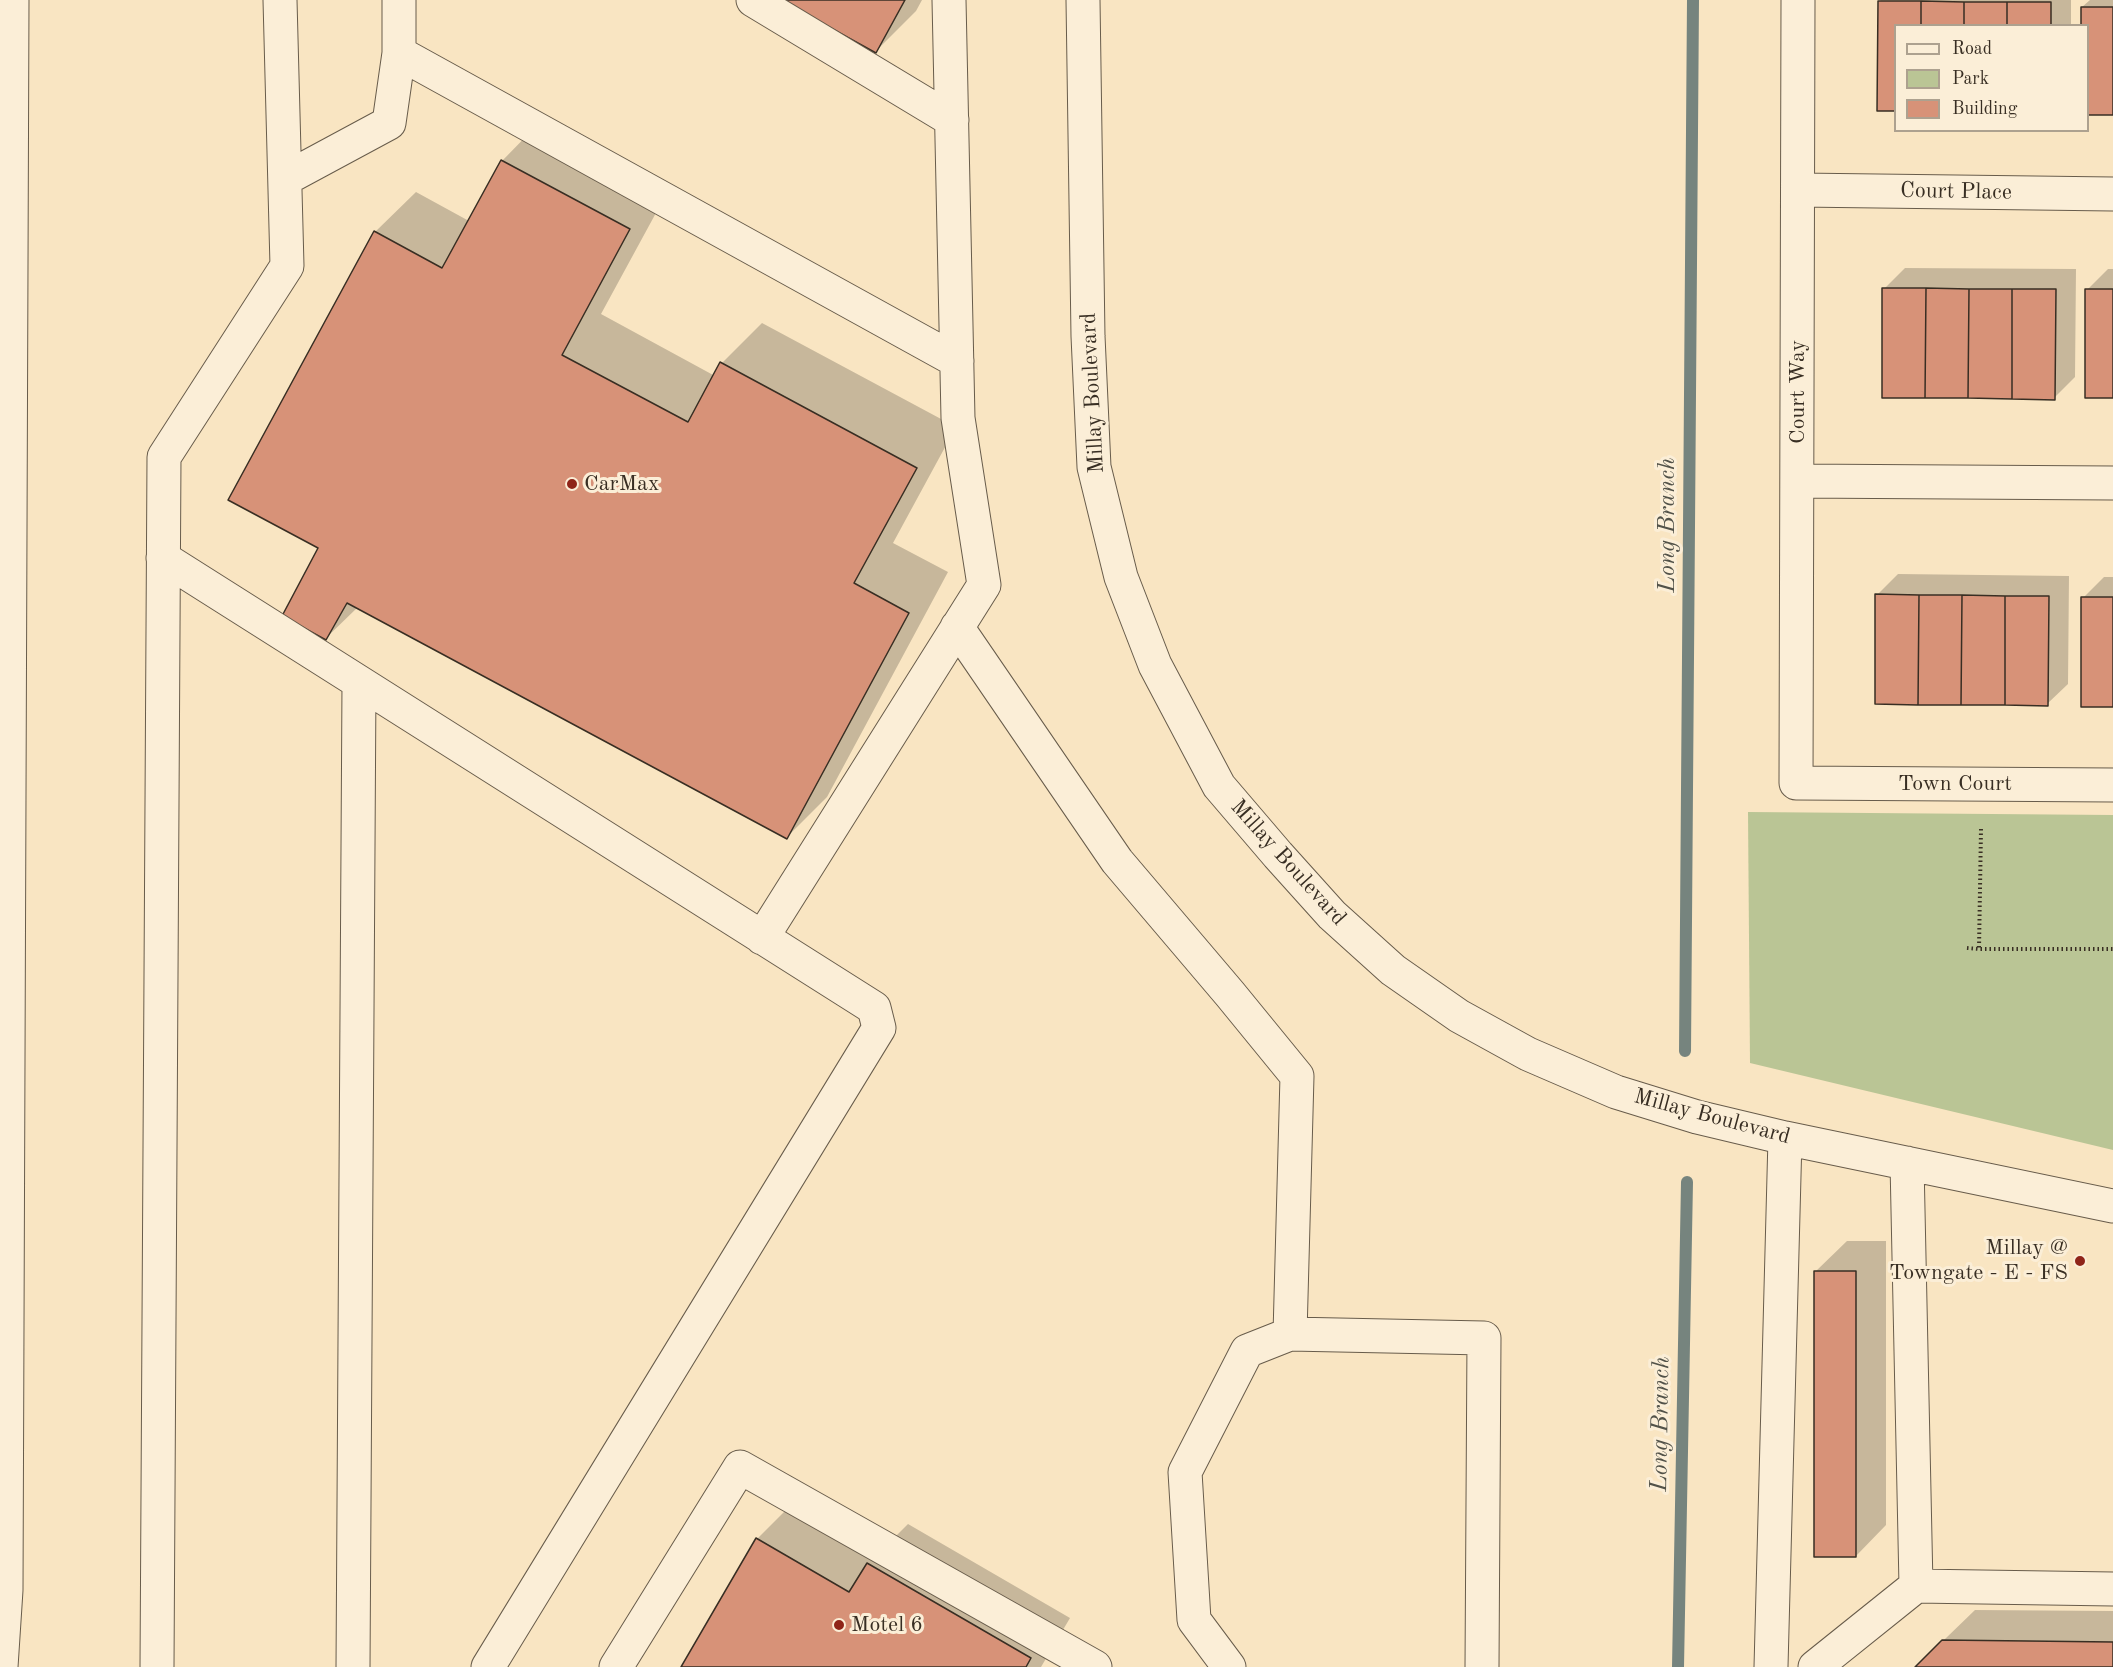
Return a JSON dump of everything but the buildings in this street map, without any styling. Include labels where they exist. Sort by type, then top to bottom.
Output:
[{"type":"street","points":[[1,1667],[6,1590],[3,1320],[6,58],[12,0]]},
{"type":"street","points":[[157,1667],[164,457],[287,266],[280,0]]},
{"type":"street","points":[[285,179],[389,123],[399,54],[399,0]]},
{"type":"street","points":[[753,0],[952,120]]},
{"type":"street","points":[[762,938],[984,585],[958,418],[949,0]]},
{"type":"street","name":"Millay Boulevard","points":[[1083,0],[1088,336],[1094,467],[1121,577],[1155,665],[1219,786],[1332,915],[1393,970],[1459,1016],[1528,1054],[1616,1092],[1697,1117],[1785,1138],[2113,1206]]},
{"type":"street","name":"Court Way","points":[[1796,783],[1798,0]]},
{"type":"street","points":[[399,54],[957,361]]},
{"type":"street","name":"Court Place","points":[[1798,190],[2113,194]]},
{"type":"street","points":[[1797,481],[2113,483]]},
{"type":"street","points":[[164,558],[874,1008],[879,1028],[488,1667]]},
{"type":"street","points":[[957,627],[1118,861],[1297,1076],[1290,1334]]},
{"type":"street","points":[[353,1667],[359,682]]},
{"type":"street","name":"Town Court","points":[[1796,783],[2113,785]]},
{"type":"street","points":[[1771,1667],[1785,1138]]},
{"type":"street","points":[[1907,1163],[1916,1586]]},
{"type":"street","points":[[1229,1667],[1194,1620],[1185,1472],[1247,1351],[1290,1334],[1484,1338],[1482,1667]]},
{"type":"street","points":[[616,1667],[740,1467],[1095,1667]]},
{"type":"street","points":[[1815,1667],[1916,1586],[2113,1589]]},
{"type":"path","points":[[1979,949],[1981,829]]},
{"type":"path","points":[[1967,948],[2113,950]]},
{"type":"green space","points":[[1748,812],[2113,815],[2113,1150],[1750,1063]]},
{"type":"waterway","name":"Long Branch","points":[[1685,1051],[1693,0]]},
{"type":"waterway","name":"Long Branch","points":[[1678,1667],[1687,1182]]},
{"type":"place","name":"CarMax","points":[[572,484]]},
{"type":"place","name":"Millay @ Towngate - E - FS","points":[[2080,1261]]},
{"type":"place","name":"Motel 6","points":[[839,1625]]}]
